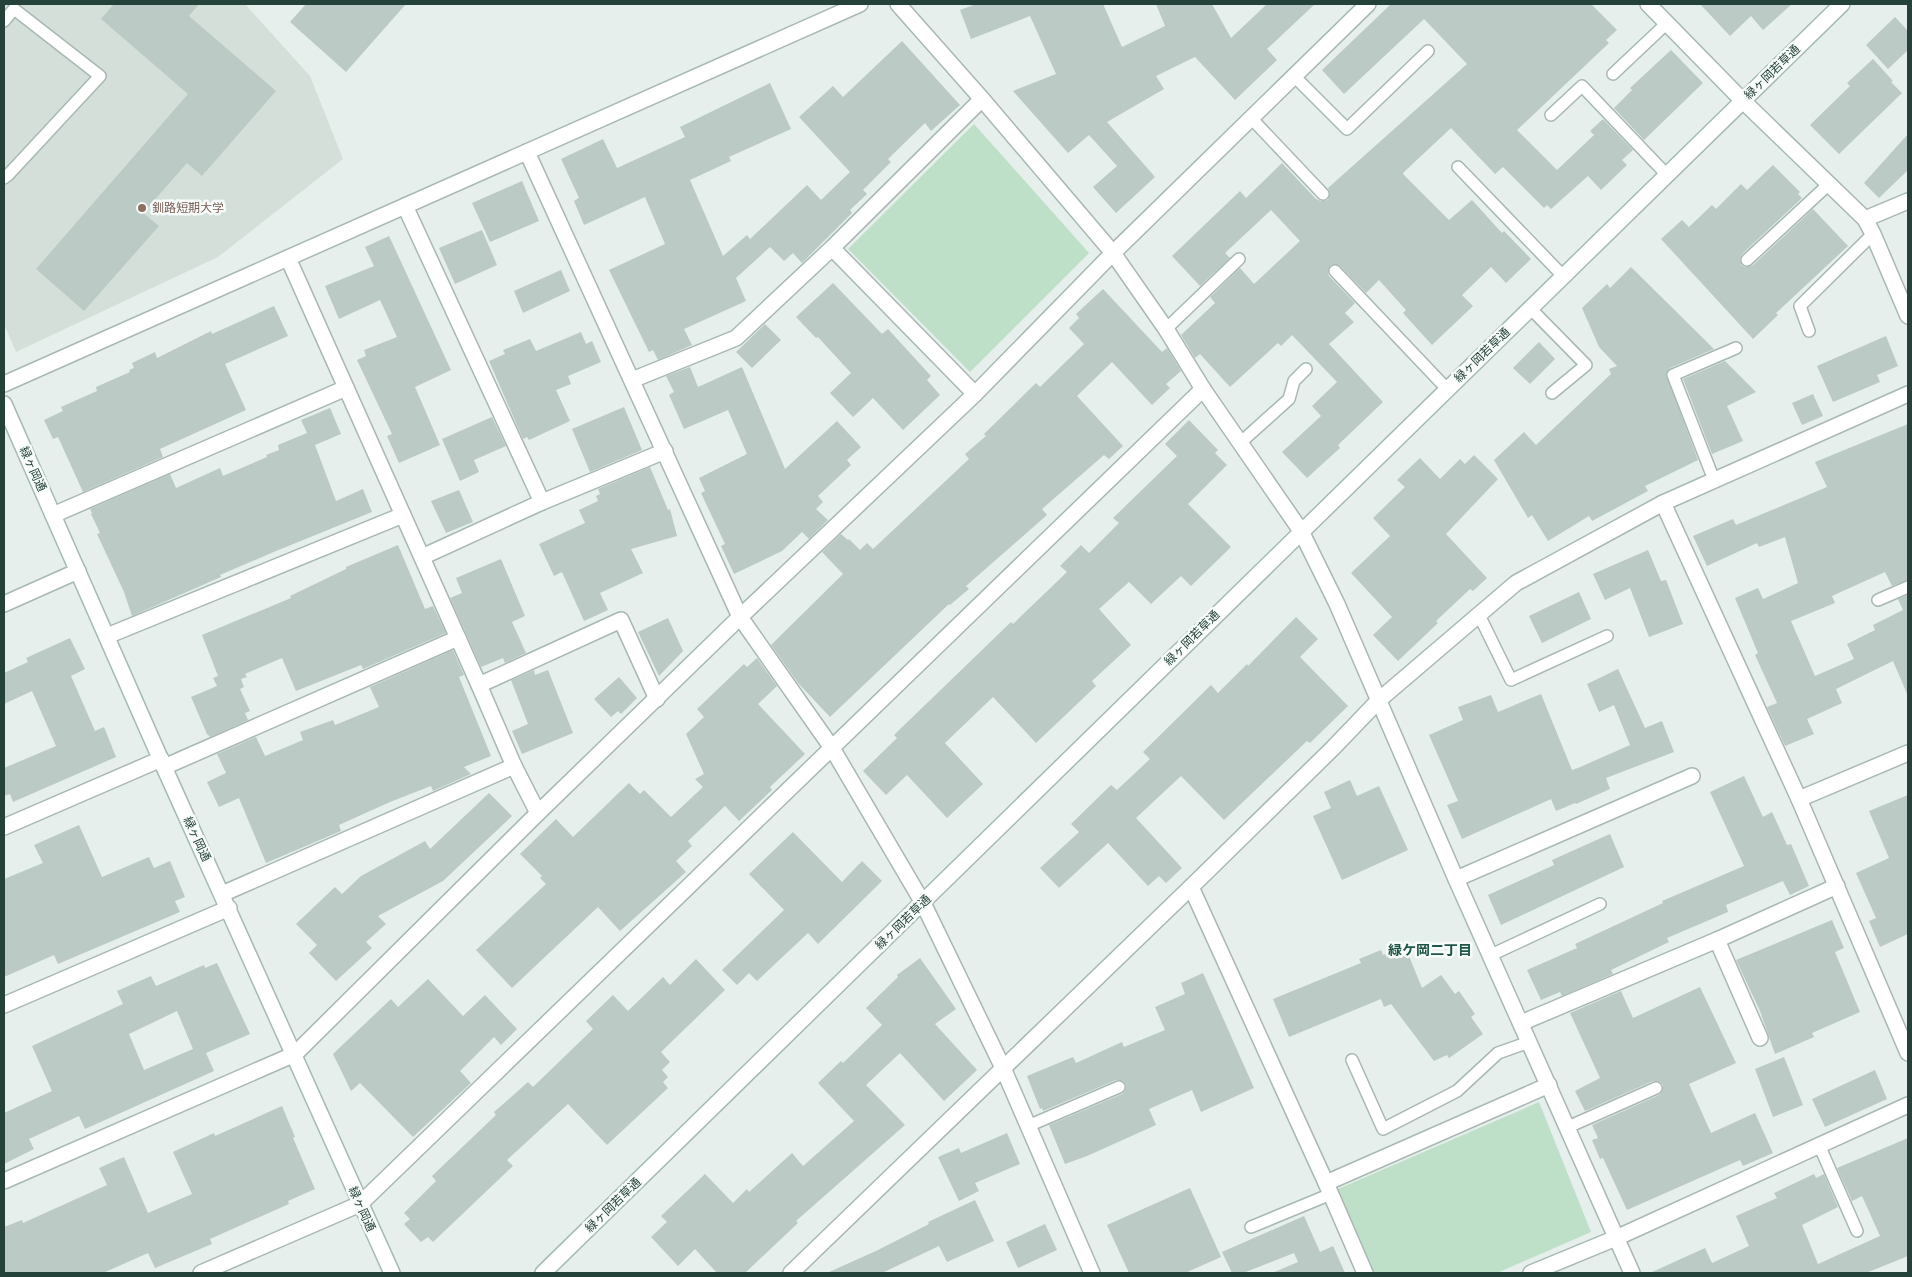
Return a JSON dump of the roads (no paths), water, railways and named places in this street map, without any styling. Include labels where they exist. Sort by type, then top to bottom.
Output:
[{"type":"street","points":[[4,384],[860,4]]},
{"type":"street","points":[[898,4],[982,99],[1112,253],[1166,329],[1204,390],[1301,531],[1379,700],[1456,879],[1632,1273]]},
{"type":"street","points":[[4,1182],[295,1054],[538,813],[740,617],[975,394],[1112,253],[1368,4]]},
{"type":"street","points":[[1648,4],[1743,101],[1865,219],[1908,316]]},
{"type":"street","name":"緑ヶ岡若草通","points":[[543,1273],[1842,4]]},
{"type":"street","points":[[632,380],[736,338],[832,248],[982,99]]},
{"type":"street","points":[[528,152],[740,617],[832,748],[923,903],[1003,1068],[1092,1273]]},
{"type":"street","points":[[1865,219],[1908,200]]},
{"type":"street","points":[[405,206],[542,502]]},
{"type":"street","points":[[832,248],[975,394]]},
{"type":"street","points":[[288,258],[514,766],[538,813]]},
{"type":"street","points":[[53,515],[346,388]]},
{"type":"street","points":[[201,1273],[360,1204],[1204,390]]},
{"type":"street","points":[[795,1272],[1333,748],[1379,700],[1516,583],[1663,503],[1908,394]]},
{"type":"street","name":"緑ヶ岡通","points":[[4,404],[392,1273]]},
{"type":"street","points":[[422,557],[542,502],[665,451]]},
{"type":"street","points":[[1663,503],[1799,799],[1908,1053]]},
{"type":"street","points":[[108,636],[403,515]]},
{"type":"street","points":[[4,604],[78,571]]},
{"type":"street","points":[[479,685],[621,620],[658,698]]},
{"type":"street","points":[[4,827],[163,763],[458,638]]},
{"type":"street","points":[[1799,799],[1908,753]]},
{"type":"street","points":[[222,894],[514,766]]},
{"type":"street","points":[[1456,879],[1692,776]]},
{"type":"street","points":[[1521,1023],[1717,940],[1837,886]]},
{"type":"street","points":[[1191,887],[1329,1188],[1365,1273]]},
{"type":"street","points":[[4,1005],[229,908]]},
{"type":"street","points":[[1717,940],[1760,1038]]},
{"type":"street","points":[[1329,1188],[1549,1085]]},
{"type":"street","points":[[1531,1273],[1616,1238],[1908,1105]]},
{"type":"lane","points":[[4,21],[14,9],[100,76],[4,178]]},
{"type":"lane","points":[[1613,74],[1667,23]]},
{"type":"lane","points":[[1294,76],[1347,129],[1428,51]]},
{"type":"lane","points":[[1552,115],[1582,86],[1667,175]]},
{"type":"lane","points":[[1251,118],[1323,194]]},
{"type":"lane","points":[[1458,167],[1563,276]]},
{"type":"lane","points":[[1746,260],[1829,184]]},
{"type":"lane","points":[[1809,331],[1800,306],[1873,234]]},
{"type":"lane","points":[[1166,329],[1239,259]]},
{"type":"lane","points":[[1335,271],[1447,389]]},
{"type":"lane","points":[[1530,308],[1586,365],[1552,393]]},
{"type":"lane","points":[[1714,480],[1673,375],[1736,348]]},
{"type":"lane","points":[[1240,442],[1289,399],[1294,381],[1306,370]]},
{"type":"lane","points":[[1878,600],[1908,587]]},
{"type":"lane","points":[[1479,615],[1511,680],[1607,636]]},
{"type":"lane","points":[[1491,955],[1600,904]]},
{"type":"lane","points":[[1352,1060],[1382,1129],[1457,1091],[1498,1053],[1530,1042]]},
{"type":"lane","points":[[1028,1126],[1119,1087]]},
{"type":"lane","points":[[1568,1128],[1656,1088]]},
{"type":"lane","points":[[1819,1145],[1856,1231]]},
{"type":"lane","points":[[1251,1227],[1329,1188]]},
{"type":"place","name":"釧路短期大学","points":[[142,208]]},
{"type":"district","name":"緑ケ岡二丁目","points":[[1430,950]]}]
